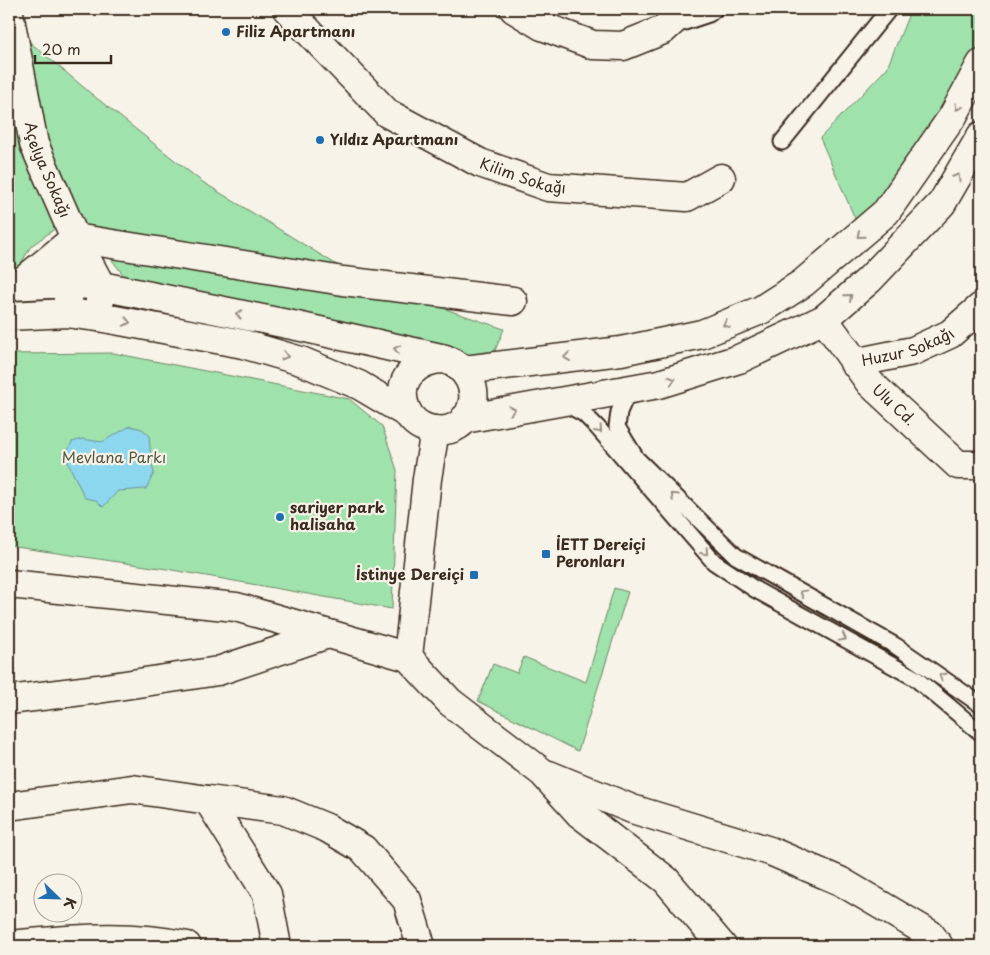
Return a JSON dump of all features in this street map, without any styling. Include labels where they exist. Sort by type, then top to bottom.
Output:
[{"type":"street","name":"Kilim Sokağı","points":[[287,9],[387,113],[480,163],[548,187],[687,197],[721,178]]},
{"type":"street","points":[[514,9],[542,26],[593,45],[624,46],[663,30],[686,9]]},
{"type":"street","name":"Açelya Sokağı","points":[[9,14],[34,144],[75,238],[101,286]]},
{"type":"street","points":[[13,285],[69,283],[101,286],[454,365],[621,351],[702,334],[761,310],[804,283],[886,212],[953,116],[981,64]]},
{"type":"street","points":[[464,419],[659,384],[739,359],[824,319],[869,280],[942,203],[981,136]]},
{"type":"street","points":[[67,313],[75,238]]},
{"type":"street","points":[[13,285],[75,238],[343,281],[513,301]]},
{"type":"street","points":[[99,317],[101,286]]},
{"type":"street","name":"Huzur Sokağı","points":[[854,363],[913,351],[950,334],[981,307]]},
{"type":"street","points":[[9,316],[67,313],[99,317],[243,344],[301,361],[359,385],[408,414],[415,422],[435,430],[456,426],[464,419],[474,400],[470,378],[454,365],[433,359],[422,363],[406,380],[403,391],[404,403],[408,414]]},
{"type":"street","name":"Ulu Cd.","points":[[824,319],[870,383],[958,465],[981,465]]},
{"type":"street","points":[[408,657],[427,479],[435,430]]},
{"type":"street","points":[[9,584],[236,607],[408,657],[450,702],[543,773],[580,814],[666,880],[722,946]]},
{"type":"street","points":[[9,700],[218,671],[328,634]]},
{"type":"street","points":[[543,773],[632,809],[770,851],[840,881],[930,934],[939,946]]},
{"type":"street","points":[[9,806],[132,789],[283,810],[327,828],[363,849],[407,900],[421,946]]},
{"type":"street","points":[[208,800],[267,894],[277,946]]},
{"type":"street","points":[[9,945],[80,938],[159,940],[187,946]]},
{"type":"lane","points":[[663,30],[709,14],[715,9]]},
{"type":"lane","points":[[782,142],[889,9]]},
{"type":"lane","points":[[629,389],[619,412],[617,427],[636,458],[736,556],[896,646],[981,705]]},
{"type":"lane","points":[[560,401],[584,414],[597,427],[714,562],[756,590],[915,678],[981,733]]},
{"type":"green space","points":[[911,9],[981,9],[981,46],[946,115],[860,230],[820,138],[887,68]]},
{"type":"green space","points":[[19,33],[94,96],[201,181],[363,281],[504,329],[491,360],[133,288],[77,213],[31,246],[12,279],[9,279],[9,45]]},
{"type":"green space","name":"Mevlana Parkı","points":[[113,353],[349,399],[382,426],[397,470],[392,609],[167,569],[9,546],[9,354]]},
{"type":"green space","points":[[614,588],[628,592],[578,751],[478,701],[493,664],[517,673],[524,657],[586,682]]},
{"type":"water","points":[[130,426],[142,429],[149,435],[154,473],[146,489],[118,491],[103,507],[96,500],[85,498],[68,463],[67,452],[72,442],[82,439],[102,442]]},
{"type":"place","name":"Filiz Apartmanı","points":[[226,32]]},
{"type":"place","name":"Yıldız Apartmanı","points":[[320,140]]},
{"type":"place","name":"sariyer park halisaha","points":[[280,517]]},
{"type":"place","name":"İETT Dereiçi Peronları","points":[[546,554]]},
{"type":"place","name":"İstinye Dereiçi","points":[[474,575]]}]
